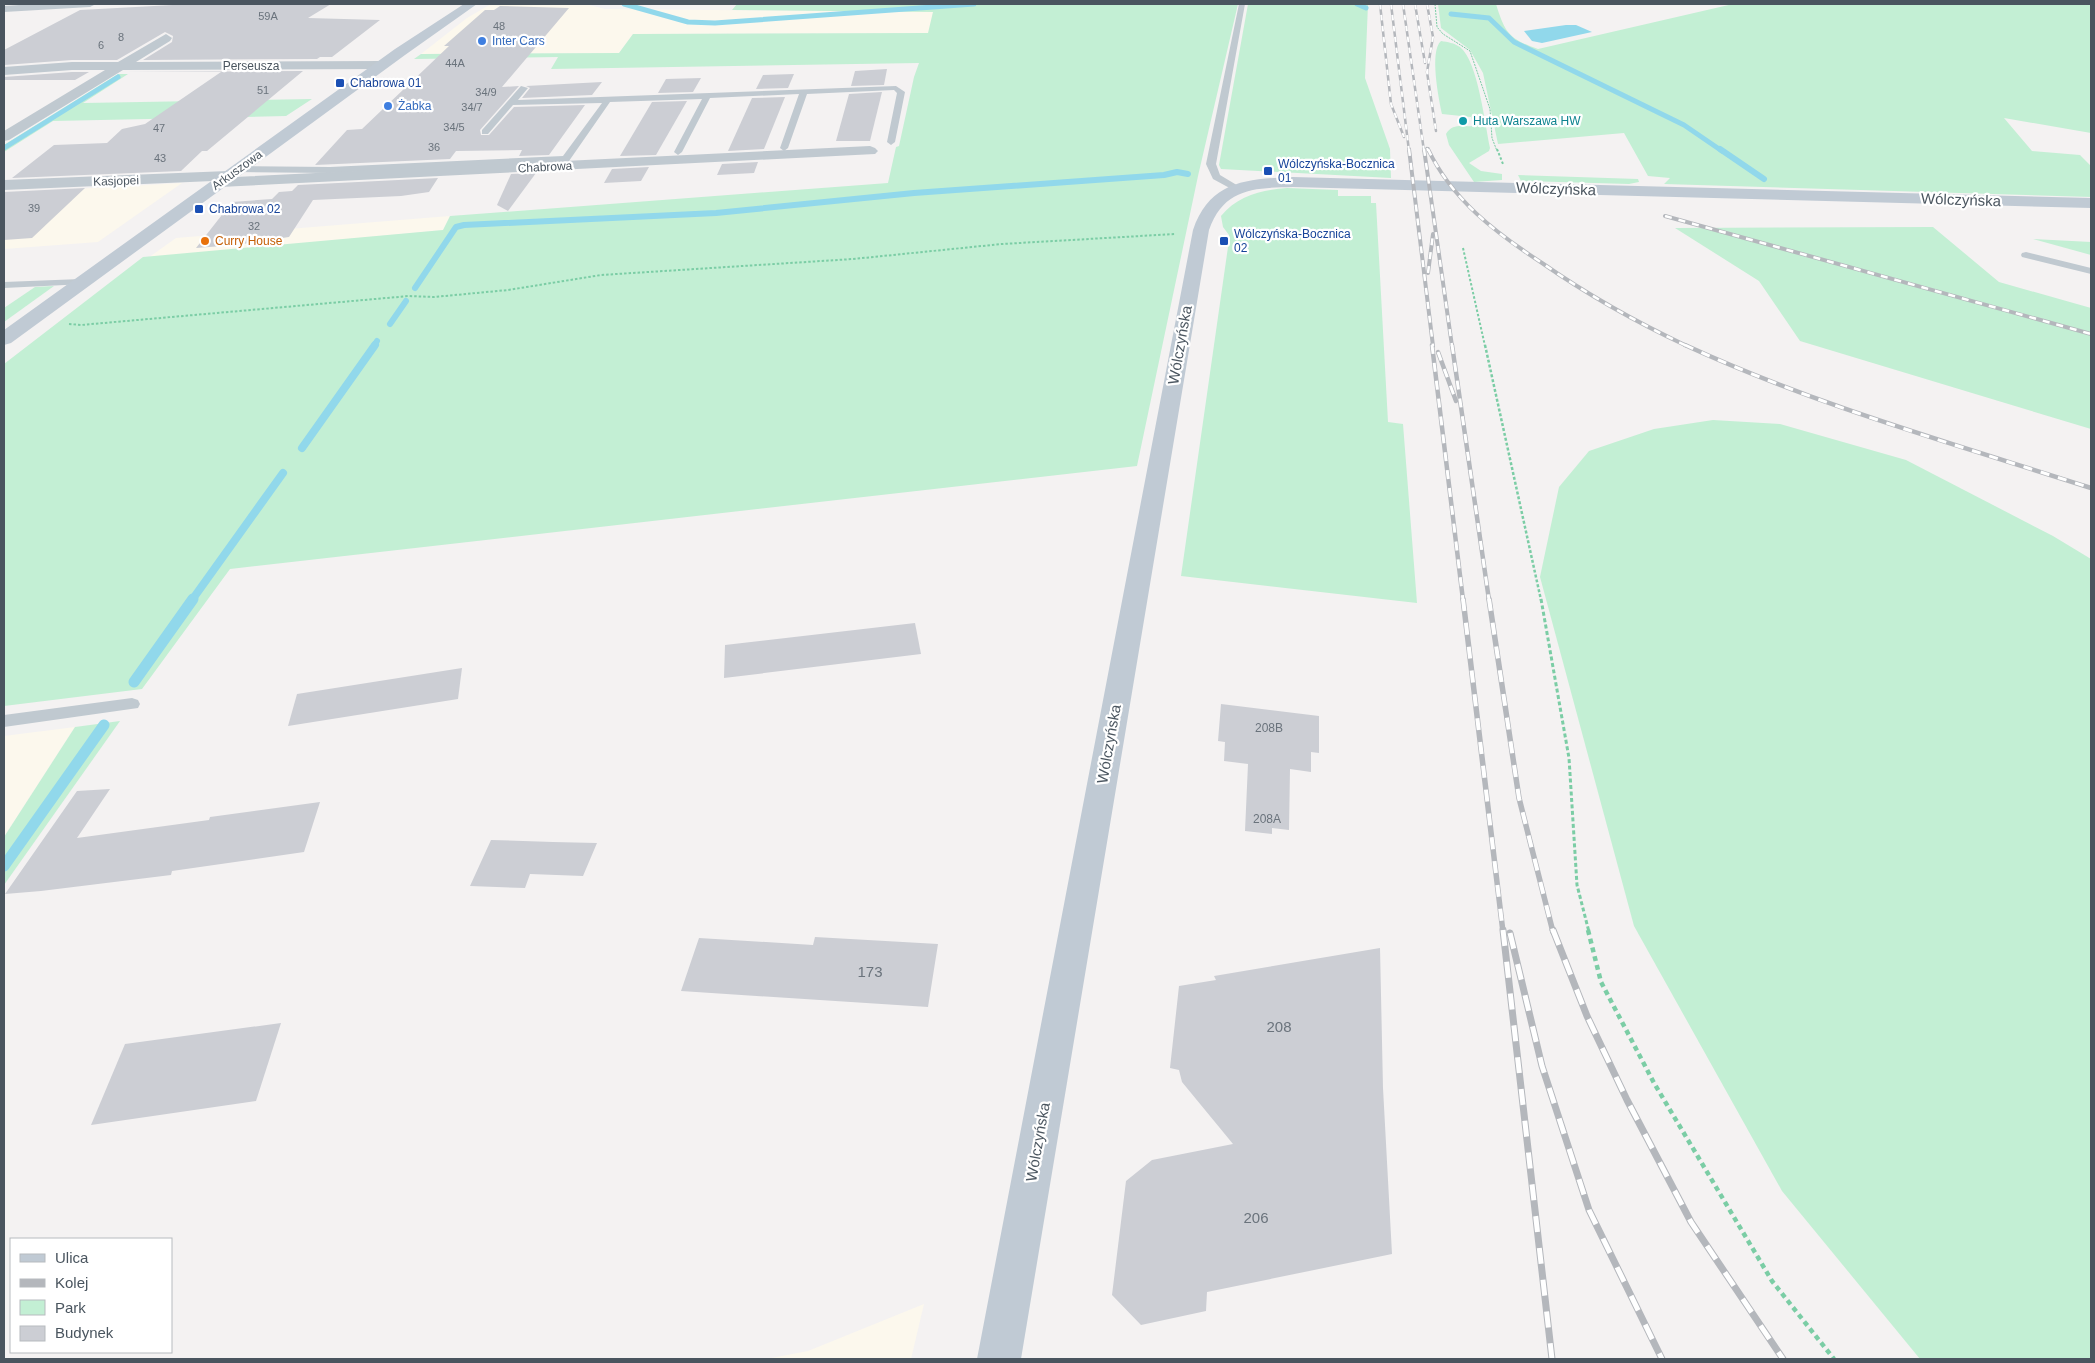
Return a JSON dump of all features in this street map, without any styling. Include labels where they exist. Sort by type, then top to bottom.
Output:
[{"type":"street","points":[[4,9],[24,6],[90,4]]},
{"type":"street","name":"Arkuszowa","points":[[4,339],[471,4]]},
{"type":"street","points":[[4,137],[166,38]]},
{"type":"street","name":"Perseusza","points":[[4,71],[72,66],[382,66]]},
{"type":"street","name":"Chabrowa","points":[[229,176],[870,151]]},
{"type":"street","name":"Kasjopei","points":[[4,185],[229,176]]},
{"type":"street","name":"Wólczyńska","points":[[999,1359],[1203,219],[1210,206],[1222,196],[1237,189],[1269,182],[2091,203]]},
{"type":"lane","points":[[1237,189],[1216,177],[1211,164],[1242,4]]},
{"type":"lane","points":[[511,104],[887,87],[900,89],[890,142]]},
{"type":"lane","points":[[485,132],[524,88]]},
{"type":"lane","points":[[784,148],[804,91]]},
{"type":"lane","points":[[678,152],[707,96]]},
{"type":"lane","points":[[229,176],[566,159],[608,100]]},
{"type":"lane","points":[[2026,254],[2091,271]]},
{"type":"lane","points":[[4,285],[81,282]]},
{"type":"lane","points":[[4,721],[132,704]]},
{"type":"path","points":[[1434,4],[1437,27],[1443,34],[1470,51],[1490,109],[1492,138],[1513,187]]},
{"type":"path","points":[[62,324],[81,326],[409,296],[434,297],[554,284],[601,275],[853,258],[1002,244],[1186,233],[1201,230]]},
{"type":"path","points":[[1463,248],[1535,566],[1569,758],[1577,885],[1602,982],[1654,1084],[1772,1281],[1834,1359]]},
{"type":"shaded area","points":[[491,4],[589,5],[605,9],[933,12],[929,33],[633,34],[619,53],[421,54],[467,18]]},
{"type":"shaded area","points":[[182,183],[98,242],[4,249],[4,193]]},
{"type":"shaded area","points":[[450,216],[443,230],[148,258],[176,238]]},
{"type":"shaded area","points":[[75,727],[4,837],[4,736]]},
{"type":"shaded area","points":[[924,1304],[911,1359],[766,1359],[808,1351]]},
{"type":"green space","points":[[737,4],[1238,4],[1198,176],[1137,466],[230,569],[142,689],[4,706],[4,364],[143,257],[443,230],[450,216],[888,183],[919,63],[551,69],[558,57],[414,59],[421,54],[619,53],[633,34],[928,33],[933,12],[732,10]]},
{"type":"green space","points":[[1248,4],[1368,4],[1365,78],[1390,149],[1391,178],[1221,169],[1219,165]]},
{"type":"green space","points":[[1438,4],[1496,4],[1502,22],[1510,34],[1520,42],[1538,49],[1733,4],[2091,4],[2091,133],[2004,118],[2032,151],[2080,155],[2091,166],[2091,197],[1664,184],[1670,178],[1648,176],[1624,133],[1498,144],[1483,73],[1470,50],[1441,28]]},
{"type":"green space","points":[[1441,41],[1460,47],[1466,54],[1472,65],[1480,94],[1490,148],[1489,151],[1469,163],[1481,171],[1502,174],[1502,180],[1474,182],[1449,145],[1446,134],[1451,128],[1473,126],[1471,117],[1442,114],[1435,65],[1437,46]]},
{"type":"green space","points":[[118,74],[128,74],[83,103],[312,99],[286,116],[53,121],[4,152],[4,145]]},
{"type":"green space","points":[[1518,175],[1638,179],[1639,182],[1629,184],[1521,181]]},
{"type":"green space","points":[[1287,188],[1338,190],[1338,196],[1371,196],[1371,203],[1376,203],[1388,422],[1403,424],[1417,603],[1181,576],[1228,247],[1229,235],[1223,227],[1221,216],[1243,198],[1260,192]]},
{"type":"green space","points":[[1933,227],[1999,282],[2091,308],[2091,429],[1800,341],[1759,281],[1675,228]]},
{"type":"green space","points":[[2033,239],[2091,242],[2091,255]]},
{"type":"green space","points":[[54,286],[4,322],[4,308],[35,287]]},
{"type":"green space","points":[[1713,420],[1780,424],[1906,460],[2053,536],[2091,559],[2091,1359],[1920,1359],[1782,1191],[1634,926],[1540,577],[1559,487],[1589,451],[1654,429]]},
{"type":"green space","points":[[120,721],[4,885],[4,837],[75,727]]},
{"type":"water","points":[[1576,25],[1592,32],[1542,43],[1532,41],[1524,31]]},
{"type":"building","points":[[191,4],[331,4],[308,18],[380,20],[332,57],[320,57],[317,59],[143,60],[172,42],[173,36],[165,32],[117,60],[72,60],[4,65],[4,50],[80,10]]},
{"type":"building","points":[[500,6],[569,8],[502,87],[519,86],[480,130],[481,135],[489,135],[514,107],[585,105],[549,155],[519,156],[522,150],[456,151],[450,159],[315,165],[347,130],[362,129],[449,46],[444,46],[485,10],[494,10]]},
{"type":"building","points":[[887,69],[884,85],[851,86],[855,71]]},
{"type":"building","points":[[303,71],[207,151],[202,151],[181,171],[12,178],[54,145],[107,143],[122,129],[145,124],[221,72],[124,72]]},
{"type":"building","points":[[89,72],[75,80],[4,80],[4,77]]},
{"type":"building","points":[[794,74],[788,88],[756,89],[763,75]]},
{"type":"building","points":[[701,78],[693,92],[658,93],[666,79]]},
{"type":"building","points":[[602,82],[592,95],[522,98],[530,88],[526,86]]},
{"type":"building","points":[[882,92],[870,141],[836,141],[849,94]]},
{"type":"building","points":[[785,97],[764,149],[728,151],[752,98]]},
{"type":"building","points":[[687,101],[656,155],[620,156],[652,102]]},
{"type":"building","points":[[758,162],[754,173],[717,175],[722,164]]},
{"type":"building","points":[[649,167],[641,181],[604,183],[612,169]]},
{"type":"building","points":[[536,173],[508,211],[497,205],[511,174]]},
{"type":"building","points":[[438,178],[429,192],[401,196],[313,200],[289,237],[236,245],[196,248],[232,202],[272,199],[279,192],[292,191],[298,185]]},
{"type":"building","points":[[85,188],[32,238],[4,240],[4,192]]},
{"type":"building","points":[[915,623],[921,654],[724,678],[725,645]]},
{"type":"building","points":[[462,668],[458,699],[288,726],[297,694]]},
{"type":"building","points":[[1221,704],[1319,716],[1319,753],[1311,752],[1311,772],[1290,769],[1289,830],[1272,828],[1272,834],[1245,831],[1248,764],[1224,761],[1225,742],[1218,741]]},
{"type":"building","points":[[110,789],[77,838],[209,820],[210,817],[320,802],[304,852],[172,871],[171,875],[5,894],[77,791]]},
{"type":"building","points":[[491,840],[597,843],[583,876],[530,874],[525,888],[470,886]]},
{"type":"building","points":[[815,937],[938,944],[928,1007],[681,991],[699,938],[813,945]]},
{"type":"building","points":[[1380,948],[1383,1088],[1392,1254],[1207,1292],[1206,1311],[1141,1325],[1112,1295],[1126,1181],[1152,1160],[1233,1144],[1182,1082],[1179,1070],[1170,1068],[1179,986],[1216,980],[1214,976]]},
{"type":"building","points":[[281,1023],[256,1101],[91,1125],[125,1044]]},
{"type":"waterway","points":[[624,4],[688,22],[715,23],[974,4]]},
{"type":"waterway","points":[[1357,4],[1366,8]]},
{"type":"waterway","points":[[1451,14],[1489,18],[1514,42],[1684,125],[1722,151]]},
{"type":"waterway","points":[[4,148],[118,77]]},
{"type":"waterway","points":[[1720,149],[1764,179]]},
{"type":"waterway","points":[[415,288],[456,227],[464,225],[716,213],[914,193],[1164,175],[1177,172],[1188,174]]},
{"type":"waterway","points":[[390,324],[406,301]]},
{"type":"waterway","points":[[374,346],[377,341]]},
{"type":"waterway","points":[[302,448],[375,345]]},
{"type":"waterway","points":[[192,600],[283,473]]},
{"type":"waterway","points":[[134,682],[193,599]]},
{"type":"waterway","points":[[4,866],[104,725]]},
{"type":"railway","points":[[1380,4],[1391,104],[1404,137]]},
{"type":"railway","points":[[1391,4],[1409,151]]},
{"type":"railway","points":[[1403,4],[1424,151]]},
{"type":"railway","points":[[1415,4],[1425,63]]},
{"type":"railway","points":[[1427,4],[1433,37],[1427,72],[1436,131]]},
{"type":"railway","points":[[1409,149],[1433,346]]},
{"type":"railway","points":[[1424,149],[1452,346]]},
{"type":"railway","points":[[1428,149],[1449,184],[1462,200],[1508,240],[1595,297],[1631,318],[1685,345]]},
{"type":"railway","points":[[1665,216],[2091,334]]},
{"type":"railway","points":[[1428,273],[1433,234]]},
{"type":"railway","points":[[1432,345],[1463,600]]},
{"type":"railway","points":[[1452,345],[1489,600]]},
{"type":"railway","points":[[1685,345],[1734,367],[1834,405],[2091,488]]},
{"type":"railway","points":[[1438,352],[1456,401]]},
{"type":"railway","points":[[1463,599],[1503,932]]},
{"type":"railway","points":[[1489,599],[1519,798],[1553,932]]},
{"type":"railway","points":[[1503,930],[1552,1359]]},
{"type":"railway","points":[[1553,930],[1587,1016],[1627,1100],[1691,1222],[1783,1359]]},
{"type":"railway","points":[[1510,933],[1542,1066],[1589,1210],[1662,1359]]},
{"type":"place","name":"Inter Cars","points":[[482,41]]},
{"type":"place","name":"Chabrowa 01","points":[[340,83]]},
{"type":"place","name":"Żabka","points":[[388,106]]},
{"type":"place","name":"Huta Warszawa HW","points":[[1463,121]]},
{"type":"place","name":"Wólczyńska-Bocznica 01","points":[[1268,171]]},
{"type":"place","name":"Chabrowa 02","points":[[199,209]]},
{"type":"place","name":"Curry House","points":[[205,241]]},
{"type":"place","name":"Wólczyńska-Bocznica 02","points":[[1224,241]]}]
